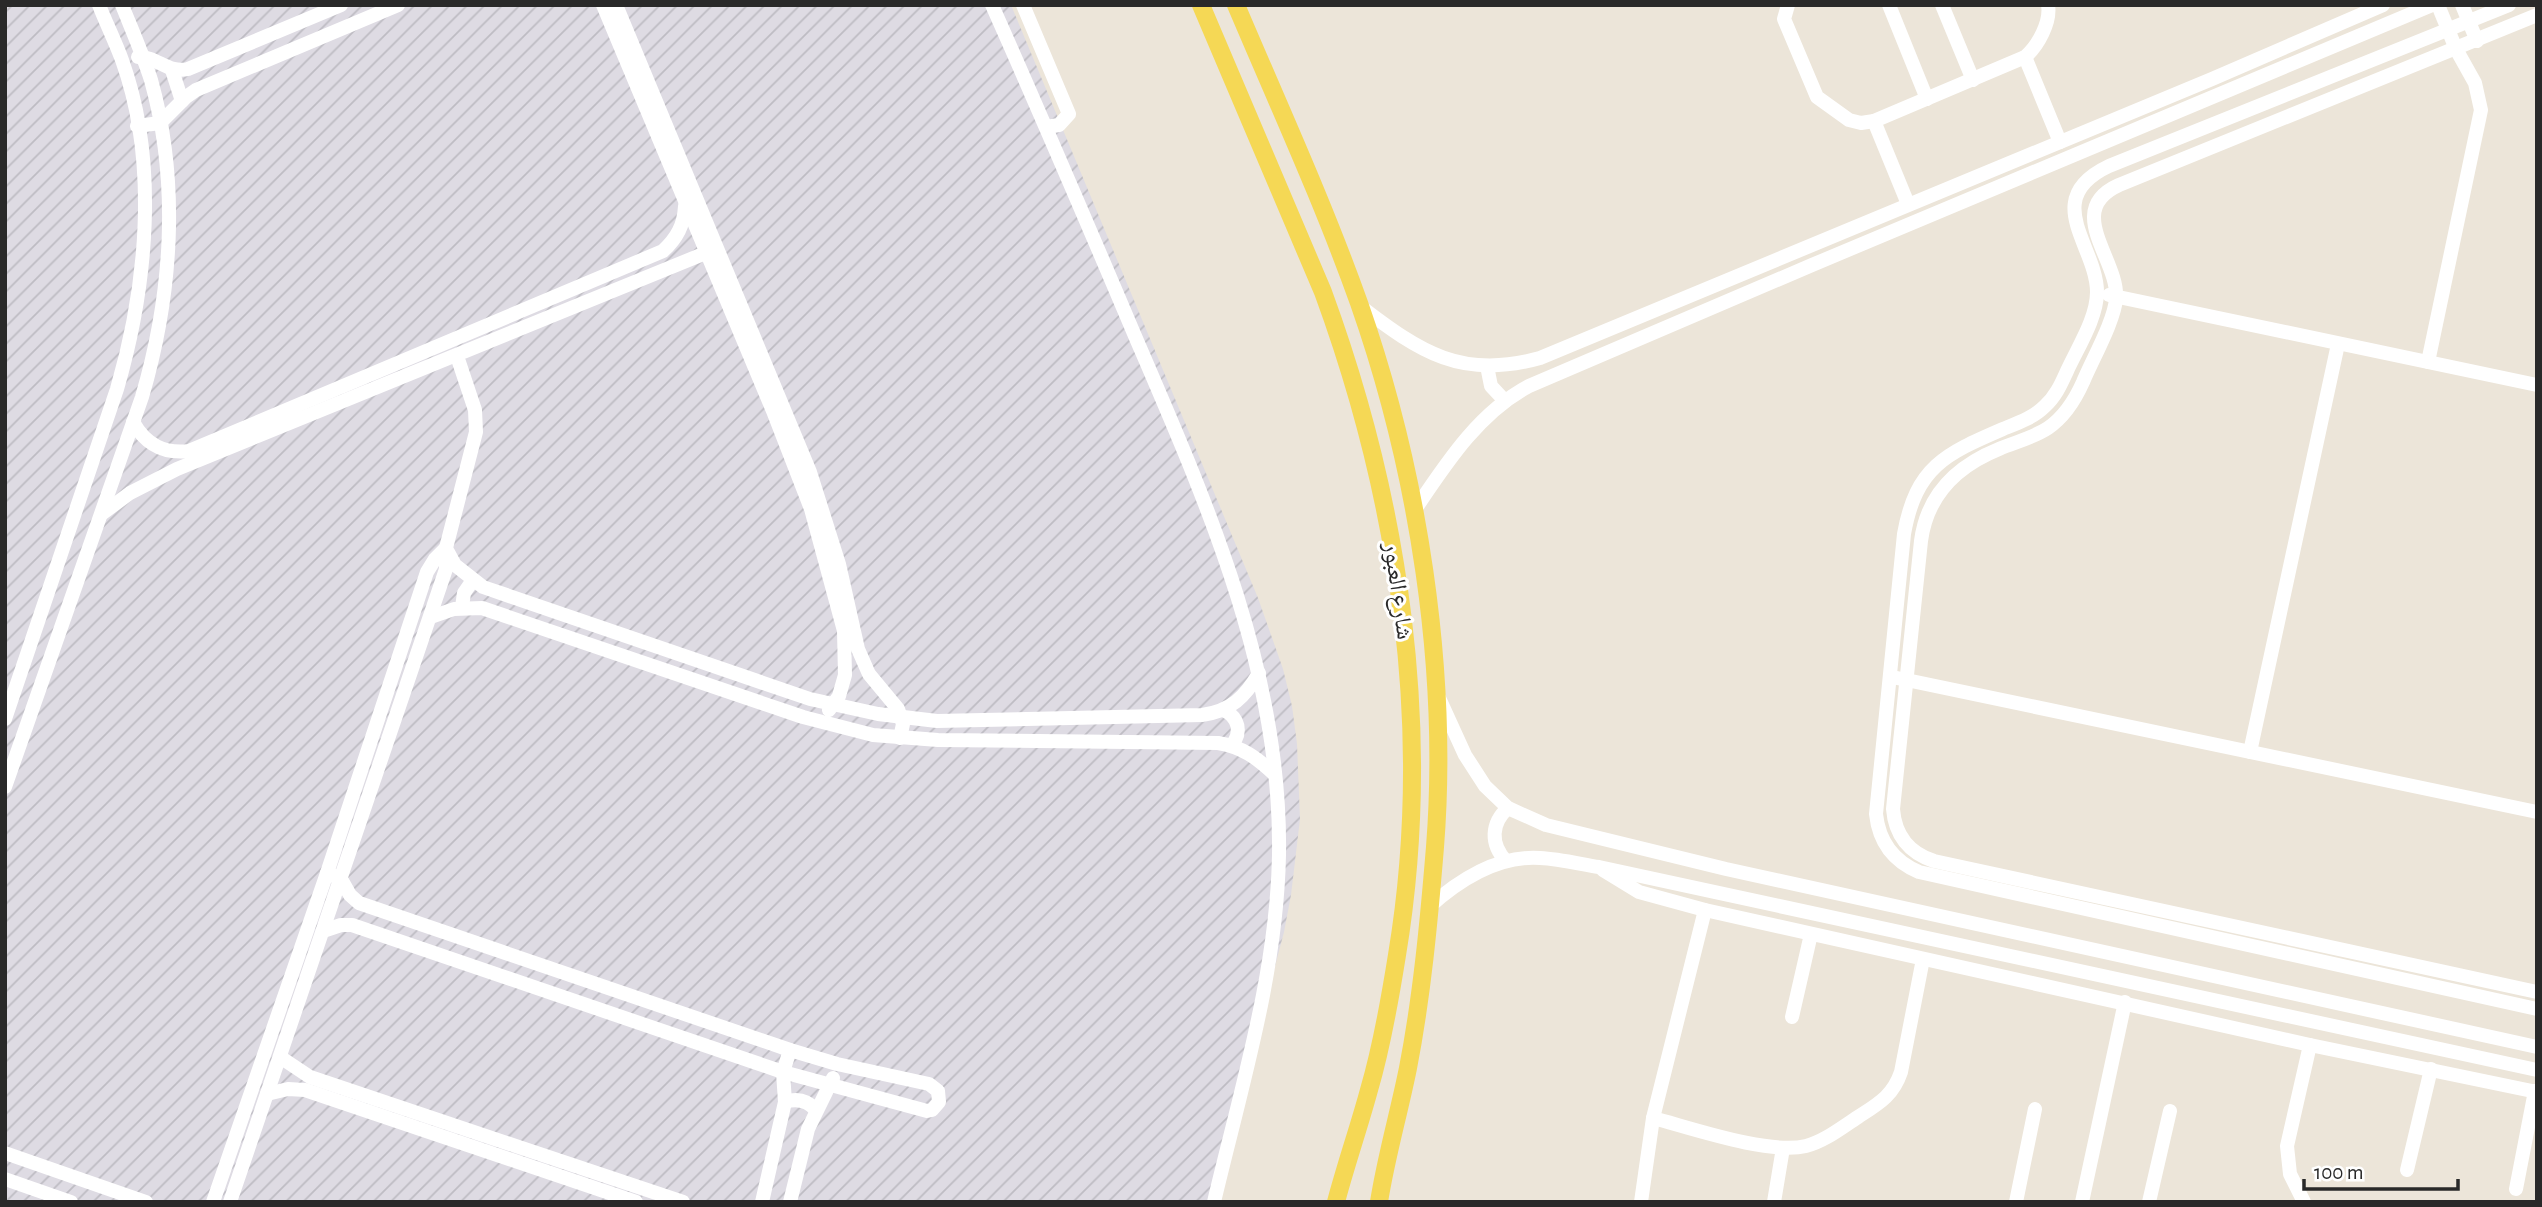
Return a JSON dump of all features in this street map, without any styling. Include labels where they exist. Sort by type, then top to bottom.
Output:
[{"type":"main road","name":"شارع العبور","points":[[1201,5],[1323,292],[1339,337],[1372,446],[1396,566],[1408,668],[1411,796],[1407,872],[1398,954],[1376,1061],[1338,1199]]},
{"type":"main road","name":"شارع العبور","points":[[1236,5],[1338,246],[1360,306],[1397,430],[1414,512],[1428,602],[1435,690],[1437,793],[1429,907],[1408,1069],[1379,1202]]},
{"type":"main road","points":[[1376,1061],[1408,1069]]},
{"type":"main road","points":[[1371,1202],[1382,1184]]},
{"type":"street","points":[[5,719],[117,389],[130,340],[141,278],[144,222],[137,126],[122,61],[99,5]]},
{"type":"street","points":[[5,787],[142,397],[157,341],[166,280],[168,188],[160,122],[143,56],[122,5]]},
{"type":"street","points":[[122,61],[143,56],[172,70],[188,69],[341,5]]},
{"type":"street","points":[[137,126],[160,122],[196,90],[398,5]]},
{"type":"street","points":[[603,5],[685,205],[711,251]]},
{"type":"street","points":[[616,5],[711,251],[826,518],[842,575],[855,641],[874,681],[894,703],[901,717],[900,738]]},
{"type":"street","points":[[992,5],[1164,404],[1224,554],[1245,618],[1267,715],[1279,852],[1273,931],[1258,1011],[1214,1202]]},
{"type":"street","points":[[1023,5],[1069,114],[1054,128],[1046,127]]},
{"type":"street","points":[[1788,5],[1784,19],[1817,97],[1849,120],[1861,123],[1874,121],[2025,57],[2031,53],[2047,22],[2048,5]]},
{"type":"street","points":[[1889,5],[1927,99]]},
{"type":"street","points":[[1942,5],[1973,79]]},
{"type":"street","points":[[1360,306],[1424,350],[1448,360],[1488,366],[1517,364],[1551,354],[2383,5]]},
{"type":"street","points":[[2462,5],[2477,41]]},
{"type":"street","points":[[2509,5],[2152,148],[2094,174],[2079,194],[2074,215],[2095,278],[2097,292],[2094,311],[2059,390],[2046,405],[2022,421],[1950,454],[1930,471],[1916,493],[1903,534],[1877,823],[1882,839],[1892,854],[1911,869],[1980,887],[2537,1009]]},
{"type":"street","points":[[1414,512],[1452,456],[1505,401],[1529,386],[1812,264],[2432,6],[2449,30],[2475,83],[2481,110],[2428,362]]},
{"type":"street","points":[[2537,15],[2109,191],[2097,205],[2094,222],[2096,234],[2114,278],[2116,296],[2113,313],[2066,411],[2040,433],[1968,464],[1942,489],[1929,509],[1921,541],[1893,809],[1896,827],[1905,843],[1926,858],[2537,992]]},
{"type":"street","points":[[306,20],[314,40]]},
{"type":"street","points":[[223,55],[230,75]]},
{"type":"street","points":[[2025,57],[2060,142]]},
{"type":"street","points":[[172,70],[182,101]]},
{"type":"street","points":[[1029,89],[1056,86]]},
{"type":"street","points":[[1874,121],[1908,204]]},
{"type":"street","points":[[102,514],[146,484],[212,449],[387,376],[663,251],[671,244],[682,226],[685,205]]},
{"type":"street","points":[[144,222],[169,222]]},
{"type":"street","points":[[387,376],[457,356],[711,251]]},
{"type":"street","points":[[141,278],[166,280]]},
{"type":"street","points":[[2097,292],[2537,384]]},
{"type":"street","points":[[2250,752],[2338,344]]},
{"type":"street","points":[[219,1201],[267,1094],[446,569],[446,548],[476,432],[475,410],[457,356]]},
{"type":"street","points":[[1488,366],[1491,386],[1505,401]]},
{"type":"street","points":[[117,389],[142,397]]},
{"type":"street","points":[[778,409],[841,614],[846,664],[843,685],[826,724]]},
{"type":"street","points":[[133,422],[146,441],[167,451],[212,449]]},
{"type":"street","points":[[446,548],[455,565],[483,587],[810,699],[901,717],[937,720],[1202,715],[1224,710],[1245,694],[1259,673]]},
{"type":"street","points":[[219,1201],[427,572],[446,548]]},
{"type":"street","points":[[462,607],[464,593],[472,580]]},
{"type":"street","points":[[431,617],[462,607],[482,608],[826,724],[900,738],[1231,745],[1253,755],[1274,774]]},
{"type":"street","points":[[39,618],[62,626]]},
{"type":"street","points":[[589,643],[595,625]]},
{"type":"street","points":[[660,667],[666,650]]},
{"type":"street","points":[[846,664],[864,664]]},
{"type":"street","points":[[734,694],[741,677]]},
{"type":"street","points":[[1891,677],[2537,812]]},
{"type":"street","points":[[1435,690],[1474,771],[1485,786],[1508,808],[1546,825],[1726,869],[2537,1047]]},
{"type":"street","points":[[14,692],[36,700]]},
{"type":"street","points":[[1224,710],[1232,715],[1238,727],[1237,737],[1231,745]]},
{"type":"street","points":[[1506,861],[1498,852],[1494,834],[1497,822],[1508,808]]},
{"type":"street","points":[[1429,907],[1467,877],[1506,861],[1540,858],[1599,867],[2537,1070]]},
{"type":"street","points":[[1599,867],[1623,885],[1639,892],[1704,910],[2310,1045],[2536,1091],[2516,1189]]},
{"type":"street","points":[[1980,887],[1983,871]]},
{"type":"street","points":[[323,931],[341,925],[352,925],[783,1072],[927,1111],[932,1110],[939,1102],[938,1091],[929,1084],[837,1064],[790,1050],[359,903],[350,895],[341,879],[327,873]]},
{"type":"street","points":[[352,925],[350,915],[359,903]]},
{"type":"street","points":[[1641,1202],[1653,1118],[1704,910]]},
{"type":"street","points":[[1792,1017],[1811,934]]},
{"type":"street","points":[[2305,959],[2309,943]]},
{"type":"street","points":[[1653,1118],[1760,1145],[1783,1148],[1804,1146],[1826,1138],[1892,1092],[1901,1072],[1923,959]]},
{"type":"street","points":[[2082,1202],[2125,1002]]},
{"type":"street","points":[[2304,1202],[2290,1174],[2287,1146],[2310,1045]]},
{"type":"street","points":[[762,1202],[785,1102],[783,1072],[790,1050]]},
{"type":"street","points":[[280,1057],[299,1071],[551,1165],[636,1202]]},
{"type":"street","points":[[2497,1083],[2502,1062]]},
{"type":"street","points":[[790,1202],[808,1129],[830,1085],[837,1064]]},
{"type":"street","points":[[2407,1170],[2431,1069]]},
{"type":"street","points":[[294,1088],[299,1071]]},
{"type":"street","points":[[267,1094],[294,1088],[305,1090],[683,1202]]},
{"type":"street","points":[[785,1102],[798,1100],[816,1110]]},
{"type":"street","points":[[2016,1202],[2035,1110]]},
{"type":"street","points":[[2150,1202],[2170,1111]]},
{"type":"street","points":[[1774,1202],[1783,1148]]},
{"type":"street","points":[[5,1153],[146,1202]]},
{"type":"street","points":[[34,1189],[42,1166]]},
{"type":"street","points":[[5,1179],[71,1202]]},
{"type":"shaded area","points":[[5,5],[1011,5],[1258,598],[1283,669],[1292,706],[1297,744],[1300,819],[1291,895],[1284,932],[1213,1202],[5,1202]]}]
